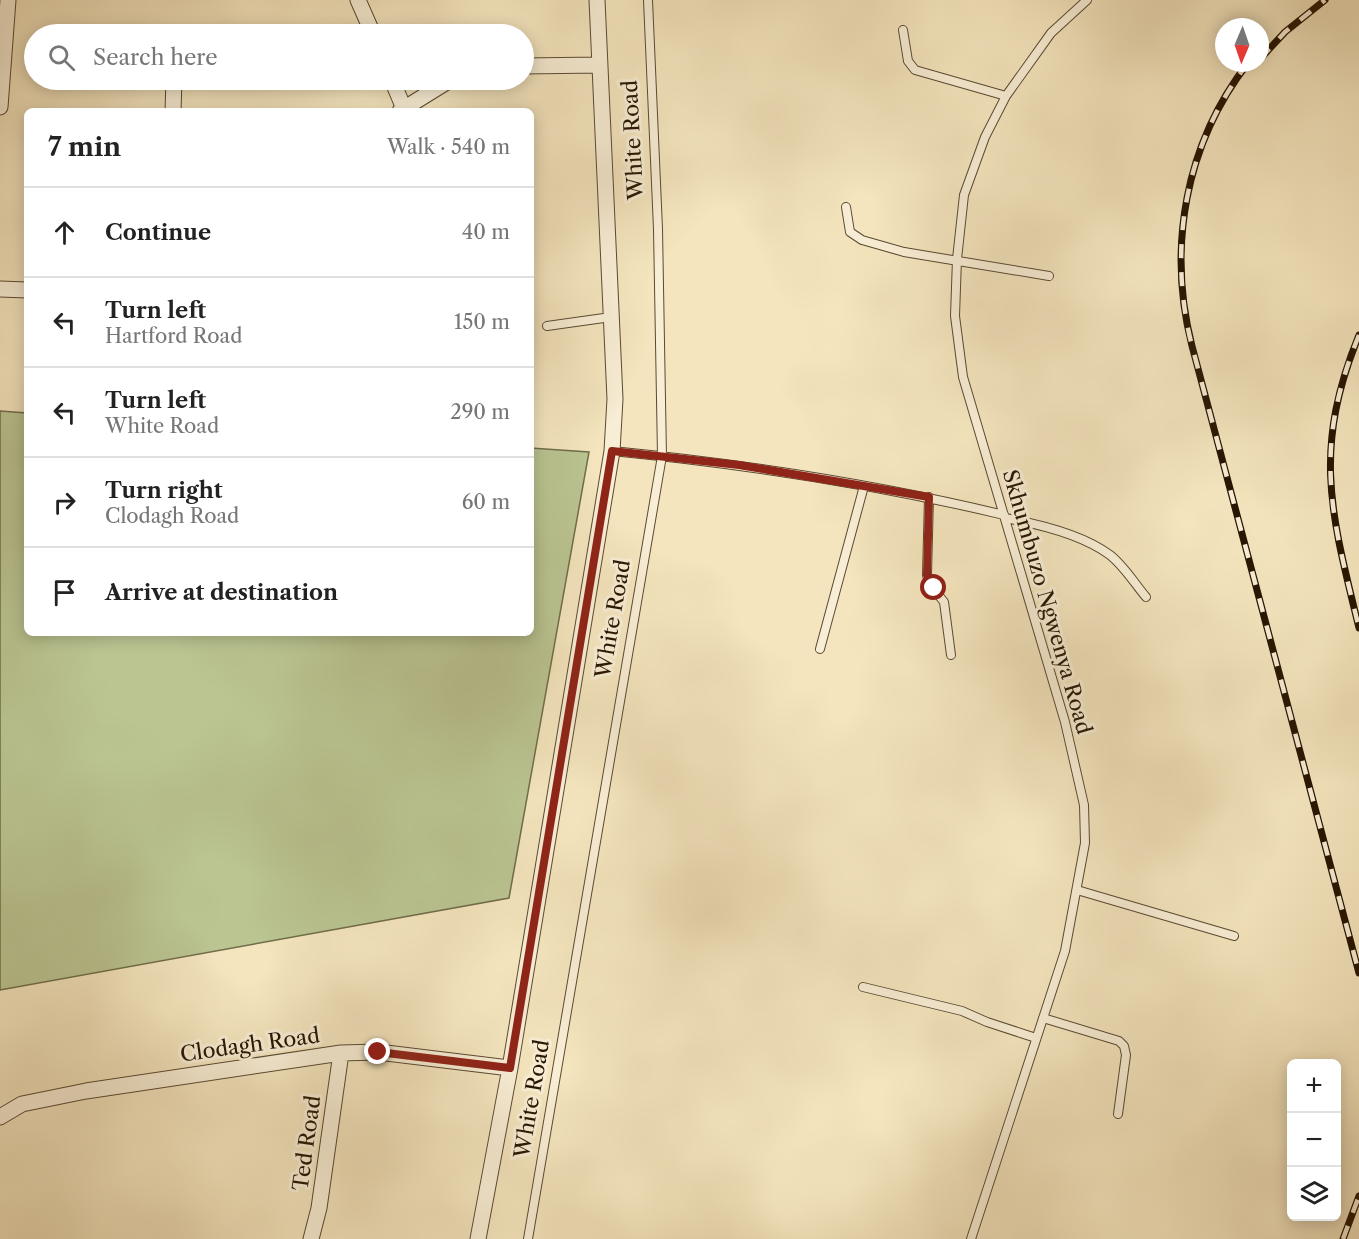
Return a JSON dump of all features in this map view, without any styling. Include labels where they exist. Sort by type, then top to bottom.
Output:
[{"type":"street","points":[[0,107],[8,0]]},
{"type":"street","points":[[358,0],[369,24]]},
{"type":"street","name":"White Road","points":[[479,1239],[510,1068],[612,451],[615,399],[597,0]]},
{"type":"street","points":[[534,66],[599,65]]},
{"type":"street","points":[[173,108],[174,90]]},
{"type":"street","points":[[396,90],[402,108]]},
{"type":"street","points":[[406,108],[434,90]]},
{"type":"street","points":[[0,289],[24,290]]},
{"type":"street","name":"Clodagh Road","points":[[0,1117],[22,1104],[86,1091],[341,1053],[378,1052],[510,1068]]},
{"type":"street","name":"Ted Road","points":[[311,1239],[319,1208],[341,1053]]},
{"type":"lane","name":"White Road","points":[[528,1239],[662,456],[658,229],[648,0]]},
{"type":"lane","name":"Skhumbuzo Ngwenya Road","points":[[971,1239],[1065,951],[1085,843],[1084,805],[1065,722],[963,377],[955,316],[957,259],[964,195],[985,137],[1006,96],[1052,33],[1083,1]]},
{"type":"lane","points":[[903,30],[908,61],[915,70],[1006,96]]},
{"type":"lane","points":[[846,207],[850,232],[862,240],[904,252],[1049,276]]},
{"type":"lane","points":[[547,326],[611,317]]},
{"type":"lane","points":[[612,451],[739,465],[929,497],[1035,524],[1093,545],[1111,556],[1146,597]]},
{"type":"lane","points":[[820,649],[864,486]]},
{"type":"lane","points":[[929,497],[927,575],[929,583],[944,602],[951,655]]},
{"type":"lane","points":[[1077,890],[1234,936]]},
{"type":"lane","points":[[863,987],[962,1011],[987,1023],[1036,1038]]},
{"type":"lane","points":[[1043,1018],[1119,1041],[1124,1046],[1126,1056],[1118,1114]]},
{"type":"green space","points":[[0,411],[24,413],[24,636],[534,636],[534,448],[589,452],[509,898],[0,990]]},
{"type":"railway","points":[[1269,49],[1285,32],[1325,0]]},
{"type":"railway","points":[[1242,72],[1226,94],[1209,128],[1196,162],[1187,198],[1182,235],[1181,272],[1185,309],[1192,346],[1359,973]]},
{"type":"railway","points":[[1359,335],[1344,376],[1335,413],[1331,448],[1334,515],[1359,628]]},
{"type":"railway","points":[[1343,1239],[1359,1196]]},
{"type":"route","points":[[378,1052],[510,1068],[612,451],[739,465],[929,497],[927,575],[929,583],[934,588]]}]
